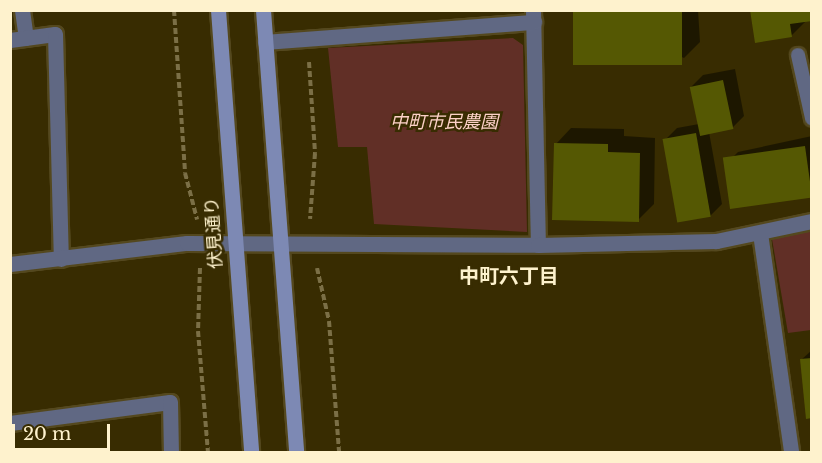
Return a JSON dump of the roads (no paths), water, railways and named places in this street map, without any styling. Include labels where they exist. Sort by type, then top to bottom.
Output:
[{"type":"main road","name":"伏見通り","points":[[218,10],[251,453]]},
{"type":"main road","points":[[263,10],[278,243],[296,453]]},
{"type":"street","points":[[22,10],[26,38]]},
{"type":"street","points":[[265,42],[534,16],[538,245]]},
{"type":"street","points":[[10,40],[55,34],[61,259]]},
{"type":"street","points":[[10,264],[187,243],[538,245],[716,241],[812,221]]},
{"type":"street","points":[[760,233],[791,453]]},
{"type":"street","points":[[10,423],[170,402],[171,453]]},
{"type":"lane","points":[[798,55],[812,118]]},
{"type":"district","name":"中町六丁目","points":[[509,276]]},
{"type":"park label","name":"中町市民農園","points":[[444,122]]}]
